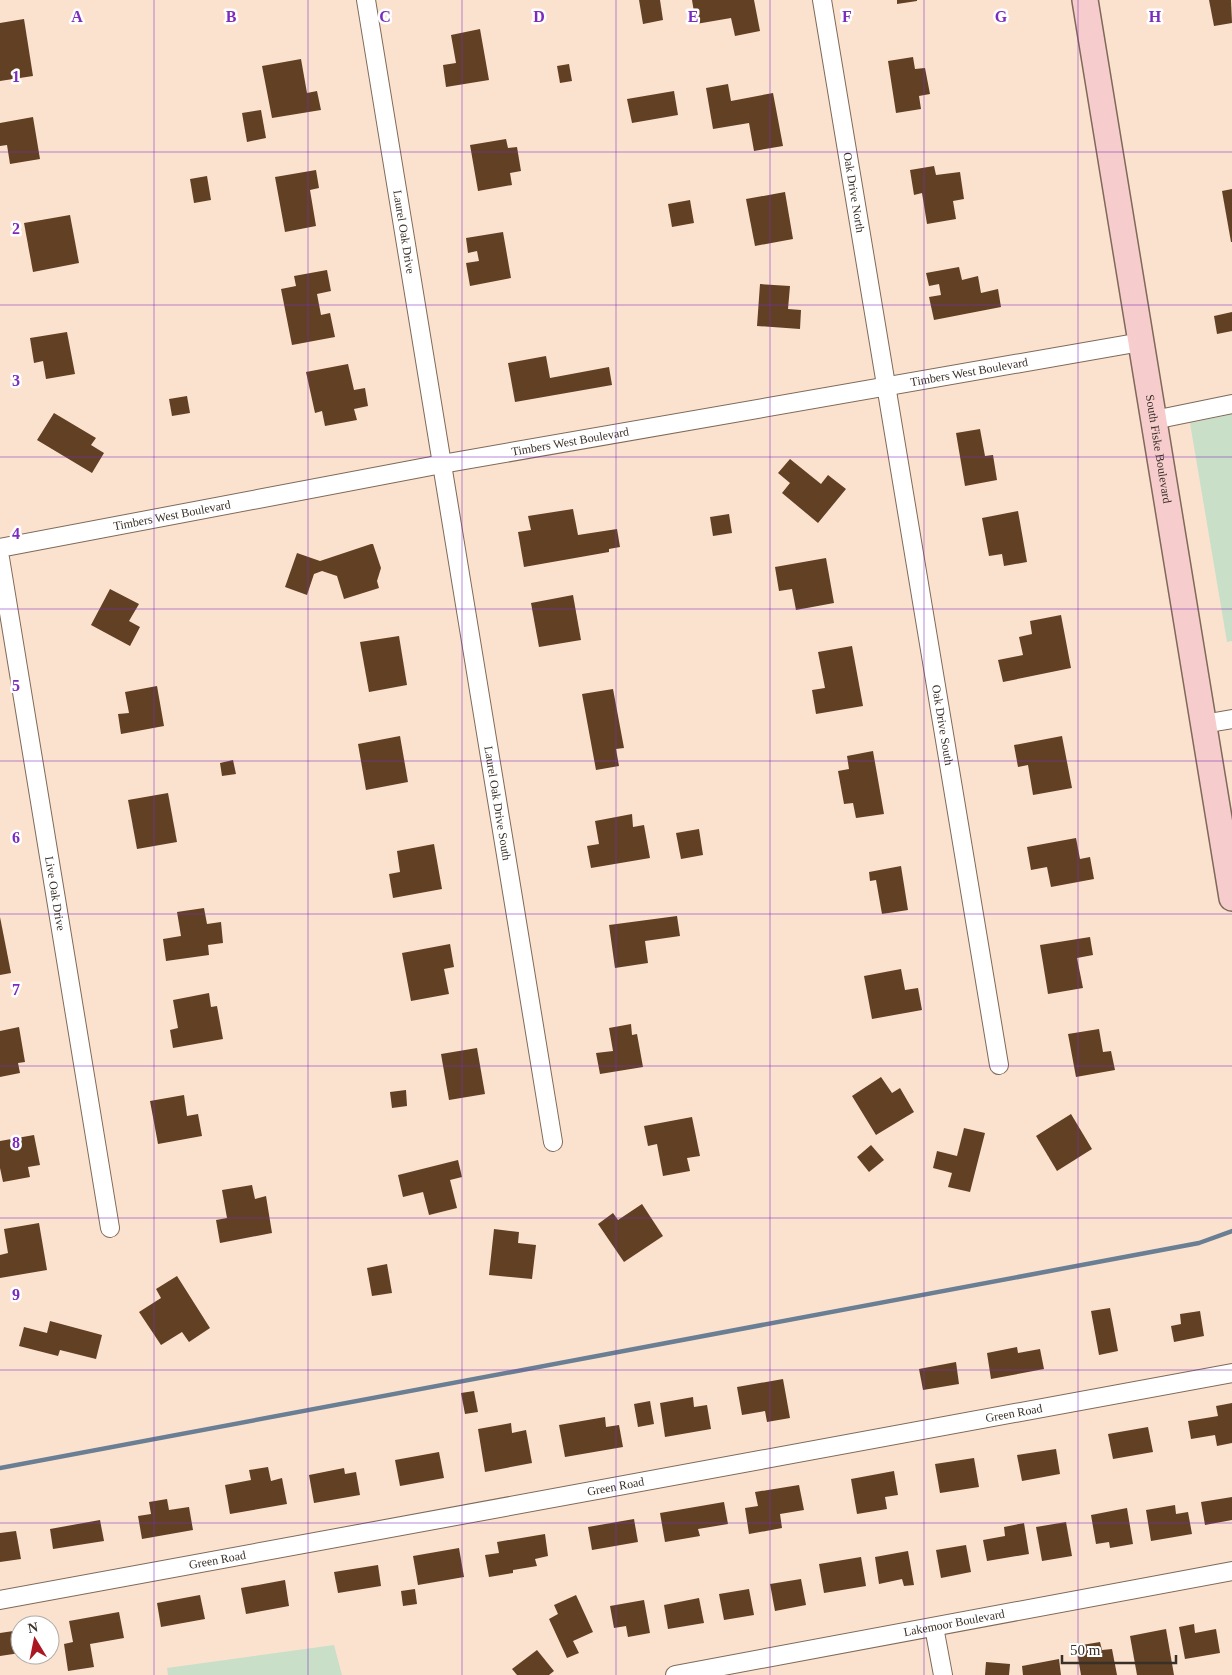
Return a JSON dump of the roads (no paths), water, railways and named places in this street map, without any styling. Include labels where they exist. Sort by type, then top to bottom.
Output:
[{"type":"main road","name":"South Fiske Boulevard","points":[[1085,0],[1232,898]]},
{"type":"street","name":"Laurel Oak Drive","points":[[366,0],[442,464]]},
{"type":"street","name":"Oak Drive North","points":[[822,0],[886,385]]},
{"type":"street","name":"Timbers West Boulevard","points":[[0,548],[442,464],[1141,342]]},
{"type":"street","name":"Oak Drive South","points":[[886,385],[999,1064]]},
{"type":"street","points":[[1154,420],[1232,404]]},
{"type":"street","name":"Laurel Oak Drive South","points":[[442,464],[553,1142]]},
{"type":"street","name":"Live Oak Drive","points":[[0,558],[110,1228]]},
{"type":"street","points":[[1203,724],[1232,719]]},
{"type":"street","name":"Green Road","points":[[0,1600],[1232,1373]]},
{"type":"street","name":"Lakemoor Boulevard","points":[[686,1674],[1232,1571]]},
{"type":"street","points":[[934,1627],[943,1675]]},
{"type":"waterway","points":[[0,1468],[1199,1243],[1232,1231]]}]
